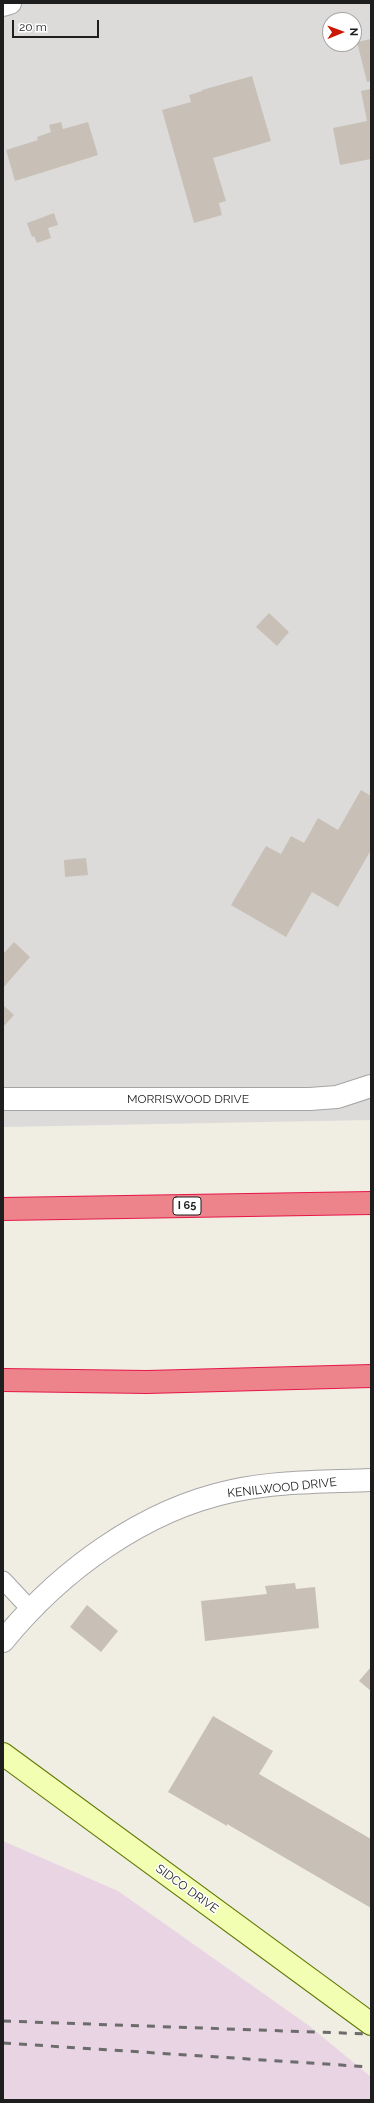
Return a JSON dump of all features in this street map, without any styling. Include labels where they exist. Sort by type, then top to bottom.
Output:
[{"type":"highway","name":"I 65","points":[[3,1209],[371,1203]]},
{"type":"highway","points":[[3,1380],[147,1382],[371,1376]]},
{"type":"highway","points":[[3,1386],[70,1381]]},
{"type":"main road","name":"SIDCO DRIVE","points":[[3,1754],[371,2024]]},
{"type":"street","points":[[3,5],[10,3]]},
{"type":"street","name":"MORRISWOOD DRIVE","points":[[3,1099],[310,1099],[337,1096],[371,1086]]},
{"type":"street","name":"KENILWOOD DRIVE","points":[[3,1641],[63,1578],[106,1547],[186,1504],[233,1491],[309,1483],[371,1480]]},
{"type":"lane","points":[[3,1580],[31,1610]]},
{"type":"shaded area","points":[[3,3],[371,3],[371,1120],[3,1127]]},
{"type":"shaded area","points":[[3,1841],[118,1891],[308,2025],[371,2077],[371,2100],[3,2100]]},
{"type":"building","points":[[371,39],[371,81],[367,82],[360,52],[362,52],[362,41]]},
{"type":"building","points":[[252,76],[271,141],[213,158],[226,201],[219,203],[222,215],[194,223],[162,110],[191,102],[189,95],[202,90]]},
{"type":"building","points":[[371,89],[371,159],[340,165],[333,128],[367,121],[361,91]]},
{"type":"building","points":[[61,122],[63,129],[88,122],[98,155],[15,181],[6,150],[38,140],[37,137],[51,132],[49,125]]},
{"type":"building","points":[[54,213],[58,225],[48,228],[51,238],[37,243],[34,236],[32,237],[27,223]]},
{"type":"building","points":[[269,613],[289,632],[277,646],[256,627]]},
{"type":"building","points":[[361,790],[371,796],[371,850],[338,907],[312,892],[286,937],[231,905],[266,846],[281,854],[291,836],[304,843],[318,818],[338,830]]},
{"type":"building","points":[[86,858],[88,875],[65,877],[64,860]]},
{"type":"building","points":[[14,942],[30,957],[3,988],[3,954]]},
{"type":"building","points":[[3,1005],[14,1015],[3,1027]]},
{"type":"building","points":[[295,1583],[296,1589],[315,1587],[319,1628],[205,1641],[201,1601],[267,1594],[265,1586]]},
{"type":"building","points":[[87,1605],[118,1631],[101,1652],[70,1627]]},
{"type":"building","points":[[371,1667],[371,1691],[359,1681]]},
{"type":"building","points":[[213,1716],[273,1751],[259,1774],[371,1839],[371,1908],[227,1824],[227,1826],[168,1792]]},
{"type":"railway","points":[[3,2021],[371,2034]]},
{"type":"railway","points":[[3,2043],[371,2067]]}]
